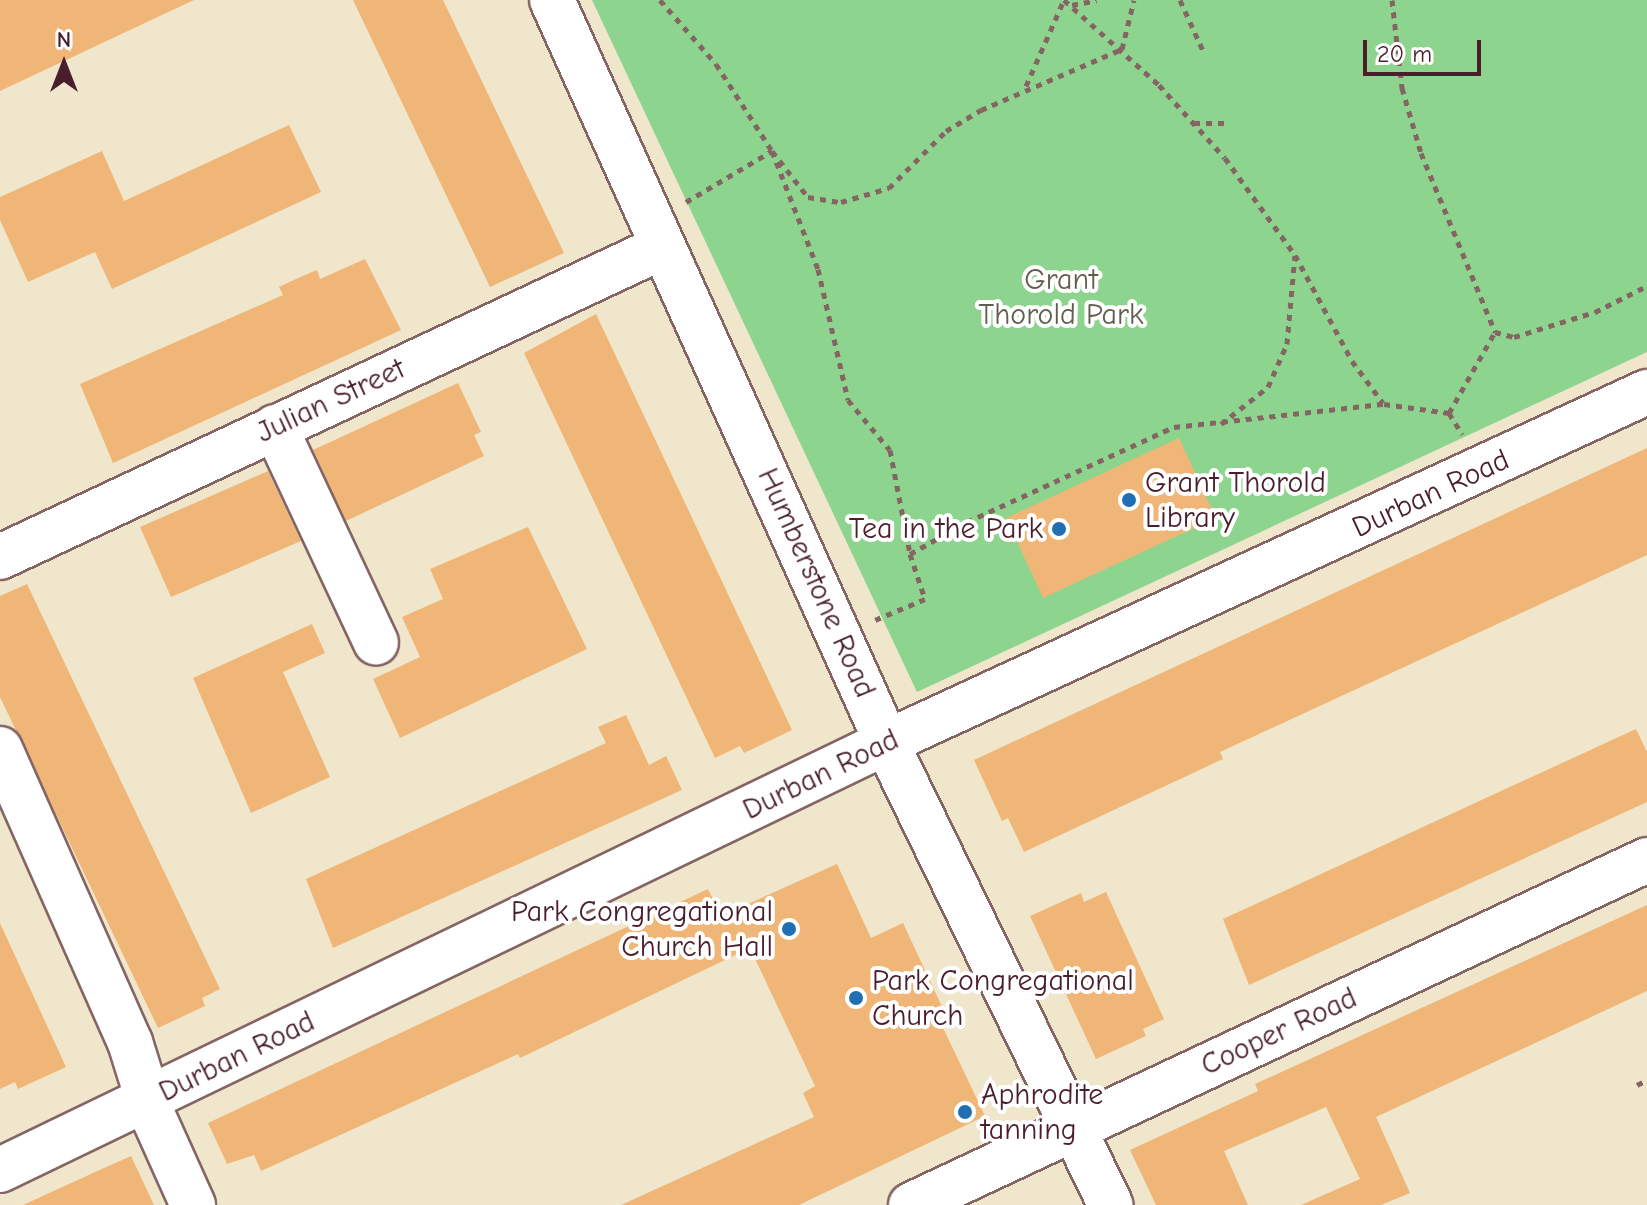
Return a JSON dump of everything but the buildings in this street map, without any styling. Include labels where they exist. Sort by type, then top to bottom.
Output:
[{"type":"street","name":"Humberstone Road","points":[[552,0],[887,742],[1111,1205]]},
{"type":"street","name":"Julian Street","points":[[0,557],[275,427],[654,229]]},
{"type":"street","name":"Durban Road","points":[[0,1170],[887,742],[1486,470],[1647,392]]},
{"type":"street","points":[[275,427],[376,643]]},
{"type":"street","points":[[0,749],[130,1042],[149,1100],[193,1205]]},
{"type":"street","name":"Cooper Road","points":[[911,1205],[1647,860]]},
{"type":"path","points":[[660,0],[716,64],[772,151],[808,197],[841,202],[867,197],[914,167],[946,131],[1026,87],[1122,49]]},
{"type":"path","points":[[1026,87],[1064,0]]},
{"type":"path","points":[[1064,0],[1076,7],[1097,0]]},
{"type":"path","points":[[1064,0],[1122,49],[1193,123],[1295,255],[1352,361],[1384,404]]},
{"type":"path","points":[[1122,49],[1134,0]]},
{"type":"path","points":[[1180,0],[1204,53]]},
{"type":"path","points":[[1392,0],[1402,88],[1421,153],[1495,332]]},
{"type":"path","points":[[1193,123],[1224,123]]},
{"type":"path","points":[[654,229],[684,203],[727,182],[772,151]]},
{"type":"path","points":[[772,151],[818,269],[848,400],[890,450],[910,554],[925,599],[841,635]]},
{"type":"path","points":[[1220,425],[1268,387],[1287,344],[1295,255]]},
{"type":"path","points":[[1495,332],[1514,337],[1595,312],[1647,286]]},
{"type":"path","points":[[1449,413],[1495,332]]},
{"type":"path","points":[[910,554],[1174,427],[1220,425],[1384,404],[1449,413],[1486,470]]},
{"type":"path","points":[[1637,1085],[1647,1080]]},
{"type":"green space","name":"Grant Thorold Park","points":[[592,0],[1647,0],[1647,352],[917,692]]},
{"type":"place","name":"Grant Thorold Library","points":[[1129,500]]},
{"type":"place","name":"Tea in the Park","points":[[1059,529]]},
{"type":"place","name":"Park Congregational Church Hall","points":[[789,929]]},
{"type":"place","name":"Park Congregational Church","points":[[856,998]]},
{"type":"place","name":"Aphrodite tanning","points":[[965,1112]]}]
